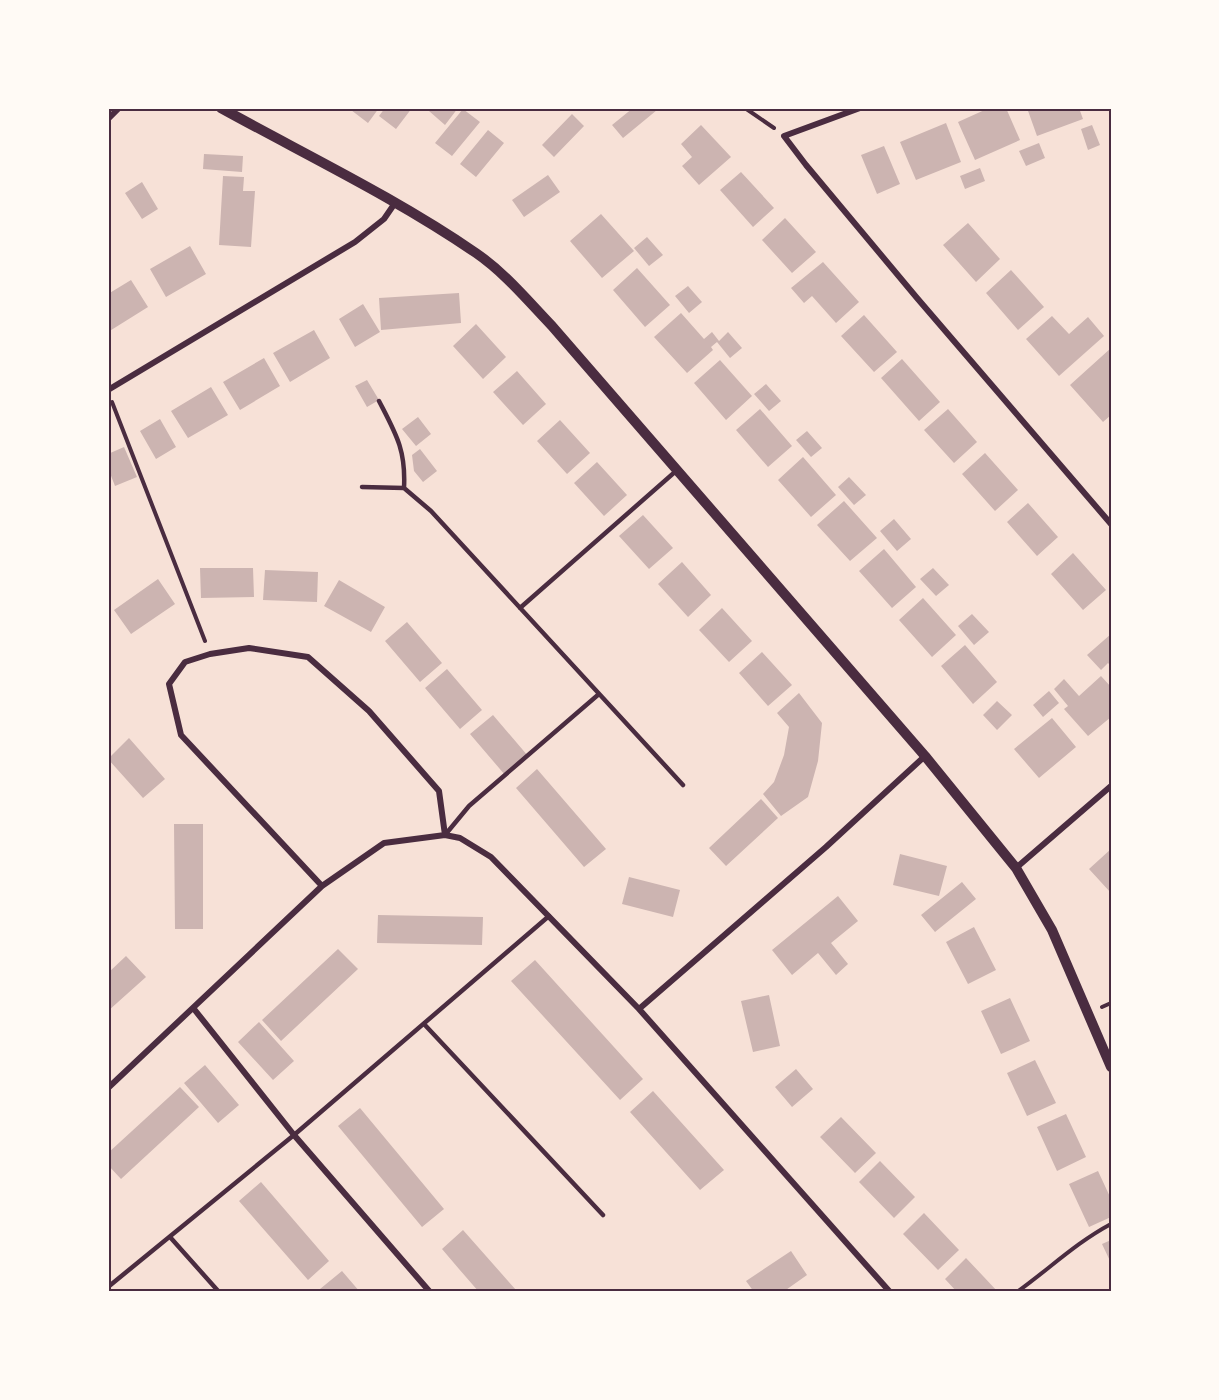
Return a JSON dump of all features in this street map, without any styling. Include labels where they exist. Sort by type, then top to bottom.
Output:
[{"type":"street","points":[[108,119],[120,108]]},
{"type":"street","points":[[221,108],[395,203],[477,254],[516,288],[925,756],[1016,868],[1052,930],[1111,1066]]},
{"type":"street","points":[[860,108],[784,136],[909,289],[1111,524]]},
{"type":"street","points":[[108,392],[355,242],[384,219],[395,203]]},
{"type":"street","points":[[322,886],[243,805],[181,735],[169,684],[185,662],[210,654],[249,648],[309,657],[369,711],[439,791],[445,835]]},
{"type":"street","points":[[639,1009],[826,847],[925,756]]},
{"type":"street","points":[[1016,868],[1111,786]]},
{"type":"street","points":[[108,1088],[322,886],[384,843],[445,835],[460,838],[491,857],[639,1009],[889,1292]]},
{"type":"street","points":[[194,1009],[294,1135],[430,1292]]},
{"type":"lane","points":[[379,401],[398,437],[406,462],[404,488]]},
{"type":"lane","points":[[520,608],[677,470]]},
{"type":"lane","points":[[362,487],[404,488],[431,511],[683,785]]},
{"type":"lane","points":[[445,835],[469,806],[599,694]]},
{"type":"lane","points":[[108,1287],[294,1135],[549,916]]},
{"type":"lane","points":[[424,1024],[603,1215]]},
{"type":"lane","points":[[170,1238],[219,1292]]},
{"type":"path","points":[[745,108],[784,136]]},
{"type":"path","points":[[108,392],[210,654]]},
{"type":"path","points":[[1017,1292],[1061,1260],[1086,1237],[1111,1224]]},
{"type":"building","points":[[353,108],[379,108],[368,123],[351,110]]},
{"type":"building","points":[[385,108],[412,108],[396,129],[379,116]]},
{"type":"building","points":[[432,108],[458,108],[445,125],[429,111]]},
{"type":"building","points":[[633,108],[657,110],[623,138],[612,125]]},
{"type":"building","points":[[989,108],[1006,108],[1020,140],[975,160],[958,122]]},
{"type":"building","points":[[1027,108],[1079,108],[1083,119],[1037,136]]},
{"type":"building","points":[[463,109],[480,122],[452,156],[435,143]]},
{"type":"building","points":[[572,114],[584,126],[554,157],[542,145]]},
{"type":"building","points":[[946,123],[961,162],[916,180],[900,142]]},
{"type":"building","points":[[701,125],[731,157],[699,185],[682,166],[692,157],[681,144]]},
{"type":"building","points":[[1092,125],[1100,145],[1088,150],[1081,129]]},
{"type":"building","points":[[488,130],[504,143],[476,177],[460,164]]},
{"type":"building","points":[[1039,143],[1045,158],[1026,166],[1019,151]]},
{"type":"building","points":[[884,146],[900,184],[877,194],[861,155]]},
{"type":"building","points":[[204,154],[243,156],[242,172],[203,169]]},
{"type":"building","points":[[980,168],[985,181],[965,189],[960,176]]},
{"type":"building","points":[[741,172],[774,208],[753,227],[720,190]]},
{"type":"building","points":[[548,175],[560,192],[524,217],[512,200]]},
{"type":"building","points":[[223,176],[244,177],[243,191],[255,191],[251,247],[219,245]]},
{"type":"building","points":[[142,182],[158,209],[142,219],[125,193]]},
{"type":"building","points":[[601,214],[634,251],[602,278],[570,241]]},
{"type":"building","points":[[785,218],[816,252],[792,273],[762,240]]},
{"type":"building","points":[[968,223],[1000,259],[976,282],[943,245]]},
{"type":"building","points":[[647,237],[663,255],[649,266],[634,248]]},
{"type":"building","points":[[190,246],[206,274],[166,297],[150,269]]},
{"type":"building","points":[[823,262],[859,302],[836,323],[812,296],[804,303],[791,288]]},
{"type":"building","points":[[637,268],[670,305],[645,327],[613,290]]},
{"type":"building","points":[[1011,270],[1044,307],[1018,330],[986,293]]},
{"type":"building","points":[[131,280],[148,307],[108,332],[108,294]]},
{"type":"building","points":[[688,286],[702,302],[689,313],[675,296]]},
{"type":"building","points":[[459,293],[461,323],[381,330],[379,298]]},
{"type":"building","points":[[363,304],[380,332],[355,347],[339,319]]},
{"type":"building","points":[[681,313],[704,339],[712,332],[719,341],[728,332],[742,348],[730,358],[717,342],[711,347],[713,350],[687,373],[654,337]]},
{"type":"building","points":[[864,315],[897,352],[874,372],[841,336]]},
{"type":"building","points":[[1052,316],[1069,334],[1088,317],[1104,336],[1059,376],[1026,339]]},
{"type":"building","points":[[476,324],[506,357],[483,379],[453,346]]},
{"type":"building","points":[[314,330],[330,358],[290,382],[273,353]]},
{"type":"building","points":[[1111,348],[1111,415],[1103,422],[1070,385]]},
{"type":"building","points":[[264,358],[280,386],[240,410],[223,382]]},
{"type":"building","points":[[902,359],[940,402],[919,421],[881,378]]},
{"type":"building","points":[[720,360],[752,396],[726,420],[694,383]]},
{"type":"building","points":[[517,371],[546,404],[523,425],[493,392]]},
{"type":"building","points":[[367,380],[379,400],[367,407],[355,386]]},
{"type":"building","points":[[766,384],[781,401],[769,411],[754,394]]},
{"type":"building","points":[[211,387],[228,415],[188,438],[171,411]]},
{"type":"building","points":[[760,409],[792,446],[768,467],[736,430]]},
{"type":"building","points":[[948,409],[977,442],[954,463],[924,430]]},
{"type":"building","points":[[418,417],[431,434],[416,446],[402,429]]},
{"type":"building","points":[[160,419],[176,447],[156,459],[140,431]]},
{"type":"building","points":[[560,420],[590,453],[567,474],[537,441]]},
{"type":"building","points":[[807,431],[822,448],[811,457],[796,440]]},
{"type":"building","points":[[124,447],[137,477],[115,486],[108,468],[108,454]]},
{"type":"building","points":[[420,449],[437,471],[423,482],[414,471],[412,455]]},
{"type":"building","points":[[985,453],[1018,490],[995,511],[962,474]]},
{"type":"building","points":[[803,457],[836,495],[811,517],[778,480]]},
{"type":"building","points":[[597,462],[627,495],[604,516],[574,483]]},
{"type":"building","points":[[849,477],[866,495],[854,505],[838,487]]},
{"type":"building","points":[[844,501],[877,538],[850,561],[817,525]]},
{"type":"building","points":[[1028,503],[1058,537],[1037,556],[1007,522]]},
{"type":"building","points":[[643,515],[673,548],[649,569],[619,536]]},
{"type":"building","points":[[894,519],[911,539],[897,551],[880,531]]},
{"type":"building","points":[[884,549],[916,587],[892,608],[859,571]]},
{"type":"building","points":[[1073,553],[1106,590],[1083,610],[1051,574]]},
{"type":"building","points":[[682,562],[711,595],[688,617],[658,584]]},
{"type":"building","points":[[200,568],[253,568],[254,597],[201,598]]},
{"type":"building","points":[[933,568],[949,585],[936,596],[920,579]]},
{"type":"building","points":[[265,570],[318,572],[317,602],[263,600]]},
{"type":"building","points":[[158,579],[175,604],[131,634],[114,610]]},
{"type":"building","points":[[339,580],[385,607],[371,632],[324,606]]},
{"type":"building","points":[[923,598],[956,635],[932,657],[899,620]]},
{"type":"building","points":[[722,608],[752,641],[729,662],[699,630]]},
{"type":"building","points":[[972,614],[989,632],[974,645],[958,626]]},
{"type":"building","points":[[407,622],[442,663],[420,682],[385,641]]},
{"type":"building","points":[[1111,634],[1111,666],[1108,663],[1101,670],[1087,655]]},
{"type":"building","points":[[965,645],[997,682],[973,704],[941,666]]},
{"type":"building","points":[[762,652],[792,685],[768,706],[739,673]]},
{"type":"building","points":[[447,669],[482,710],[460,729],[425,688]]},
{"type":"building","points":[[1101,676],[1111,687],[1111,717],[1088,736],[1064,709],[1068,706],[1054,689],[1064,679],[1079,696]]},
{"type":"building","points":[[1049,691],[1059,703],[1043,717],[1033,705]]},
{"type":"building","points":[[799,693],[822,723],[818,761],[808,797],[781,816],[763,794],[774,782],[784,755],[789,727],[777,713]]},
{"type":"building","points":[[997,701],[1012,715],[997,730],[983,715]]},
{"type":"building","points":[[493,715],[528,756],[505,775],[470,734]]},
{"type":"building","points":[[1052,718],[1076,747],[1039,778],[1014,749]]},
{"type":"building","points":[[129,738],[165,779],[143,798],[108,759]]},
{"type":"building","points":[[537,769],[606,849],[584,867],[516,788]]},
{"type":"building","points":[[761,799],[778,818],[726,866],[709,848]]},
{"type":"building","points":[[174,824],[203,824],[203,929],[175,929]]},
{"type":"building","points":[[1111,849],[1111,893],[1089,869]]},
{"type":"building","points":[[900,854],[947,866],[939,896],[893,885]]},
{"type":"building","points":[[629,877],[680,890],[673,917],[622,904]]},
{"type":"building","points":[[962,882],[976,899],[935,932],[921,915]]},
{"type":"building","points":[[838,896],[858,921],[831,943],[848,964],[836,975],[818,953],[792,975],[772,950]]},
{"type":"building","points":[[378,915],[483,917],[482,945],[377,943]]},
{"type":"building","points":[[974,927],[996,970],[968,984],[946,942]]},
{"type":"building","points":[[338,949],[358,969],[281,1041],[262,1020]]},
{"type":"building","points":[[126,956],[146,977],[108,1011],[108,973]]},
{"type":"building","points":[[535,960],[643,1079],[620,1100],[511,981]]},
{"type":"building","points":[[769,995],[780,1046],[753,1052],[741,1001]]},
{"type":"building","points":[[1010,998],[1030,1041],[1001,1054],[981,1011]]},
{"type":"building","points":[[259,1022],[294,1061],[273,1080],[238,1042]]},
{"type":"building","points":[[1035,1060],[1056,1103],[1027,1116],[1007,1073]]},
{"type":"building","points":[[205,1065],[239,1105],[218,1123],[184,1083]]},
{"type":"building","points":[[796,1069],[813,1089],[792,1107],[775,1087]]},
{"type":"building","points":[[180,1087],[199,1107],[121,1179],[108,1165],[108,1153]]},
{"type":"building","points":[[653,1091],[724,1170],[700,1190],[630,1112]]},
{"type":"building","points":[[360,1108],[444,1209],[422,1227],[338,1126]]},
{"type":"building","points":[[1066,1114],[1086,1157],[1057,1171],[1037,1127]]},
{"type":"building","points":[[841,1117],[876,1153],[855,1173],[820,1137]]},
{"type":"building","points":[[880,1161],[915,1197],[894,1218],[859,1182]]},
{"type":"building","points":[[1098,1171],[1111,1199],[1111,1217],[1089,1227],[1069,1184]]},
{"type":"building","points":[[261,1182],[329,1261],[308,1280],[239,1201]]},
{"type":"building","points":[[924,1213],[959,1250],[938,1270],[903,1234]]},
{"type":"building","points":[[463,1230],[518,1292],[479,1292],[442,1249]]},
{"type":"building","points":[[1111,1240],[1111,1263],[1102,1244]]},
{"type":"building","points":[[791,1251],[807,1275],[783,1292],[754,1292],[746,1281]]},
{"type":"building","points":[[966,1258],[998,1292],[957,1292],[945,1279]]},
{"type":"building","points":[[342,1271],[360,1292],[323,1292],[320,1289]]}]
